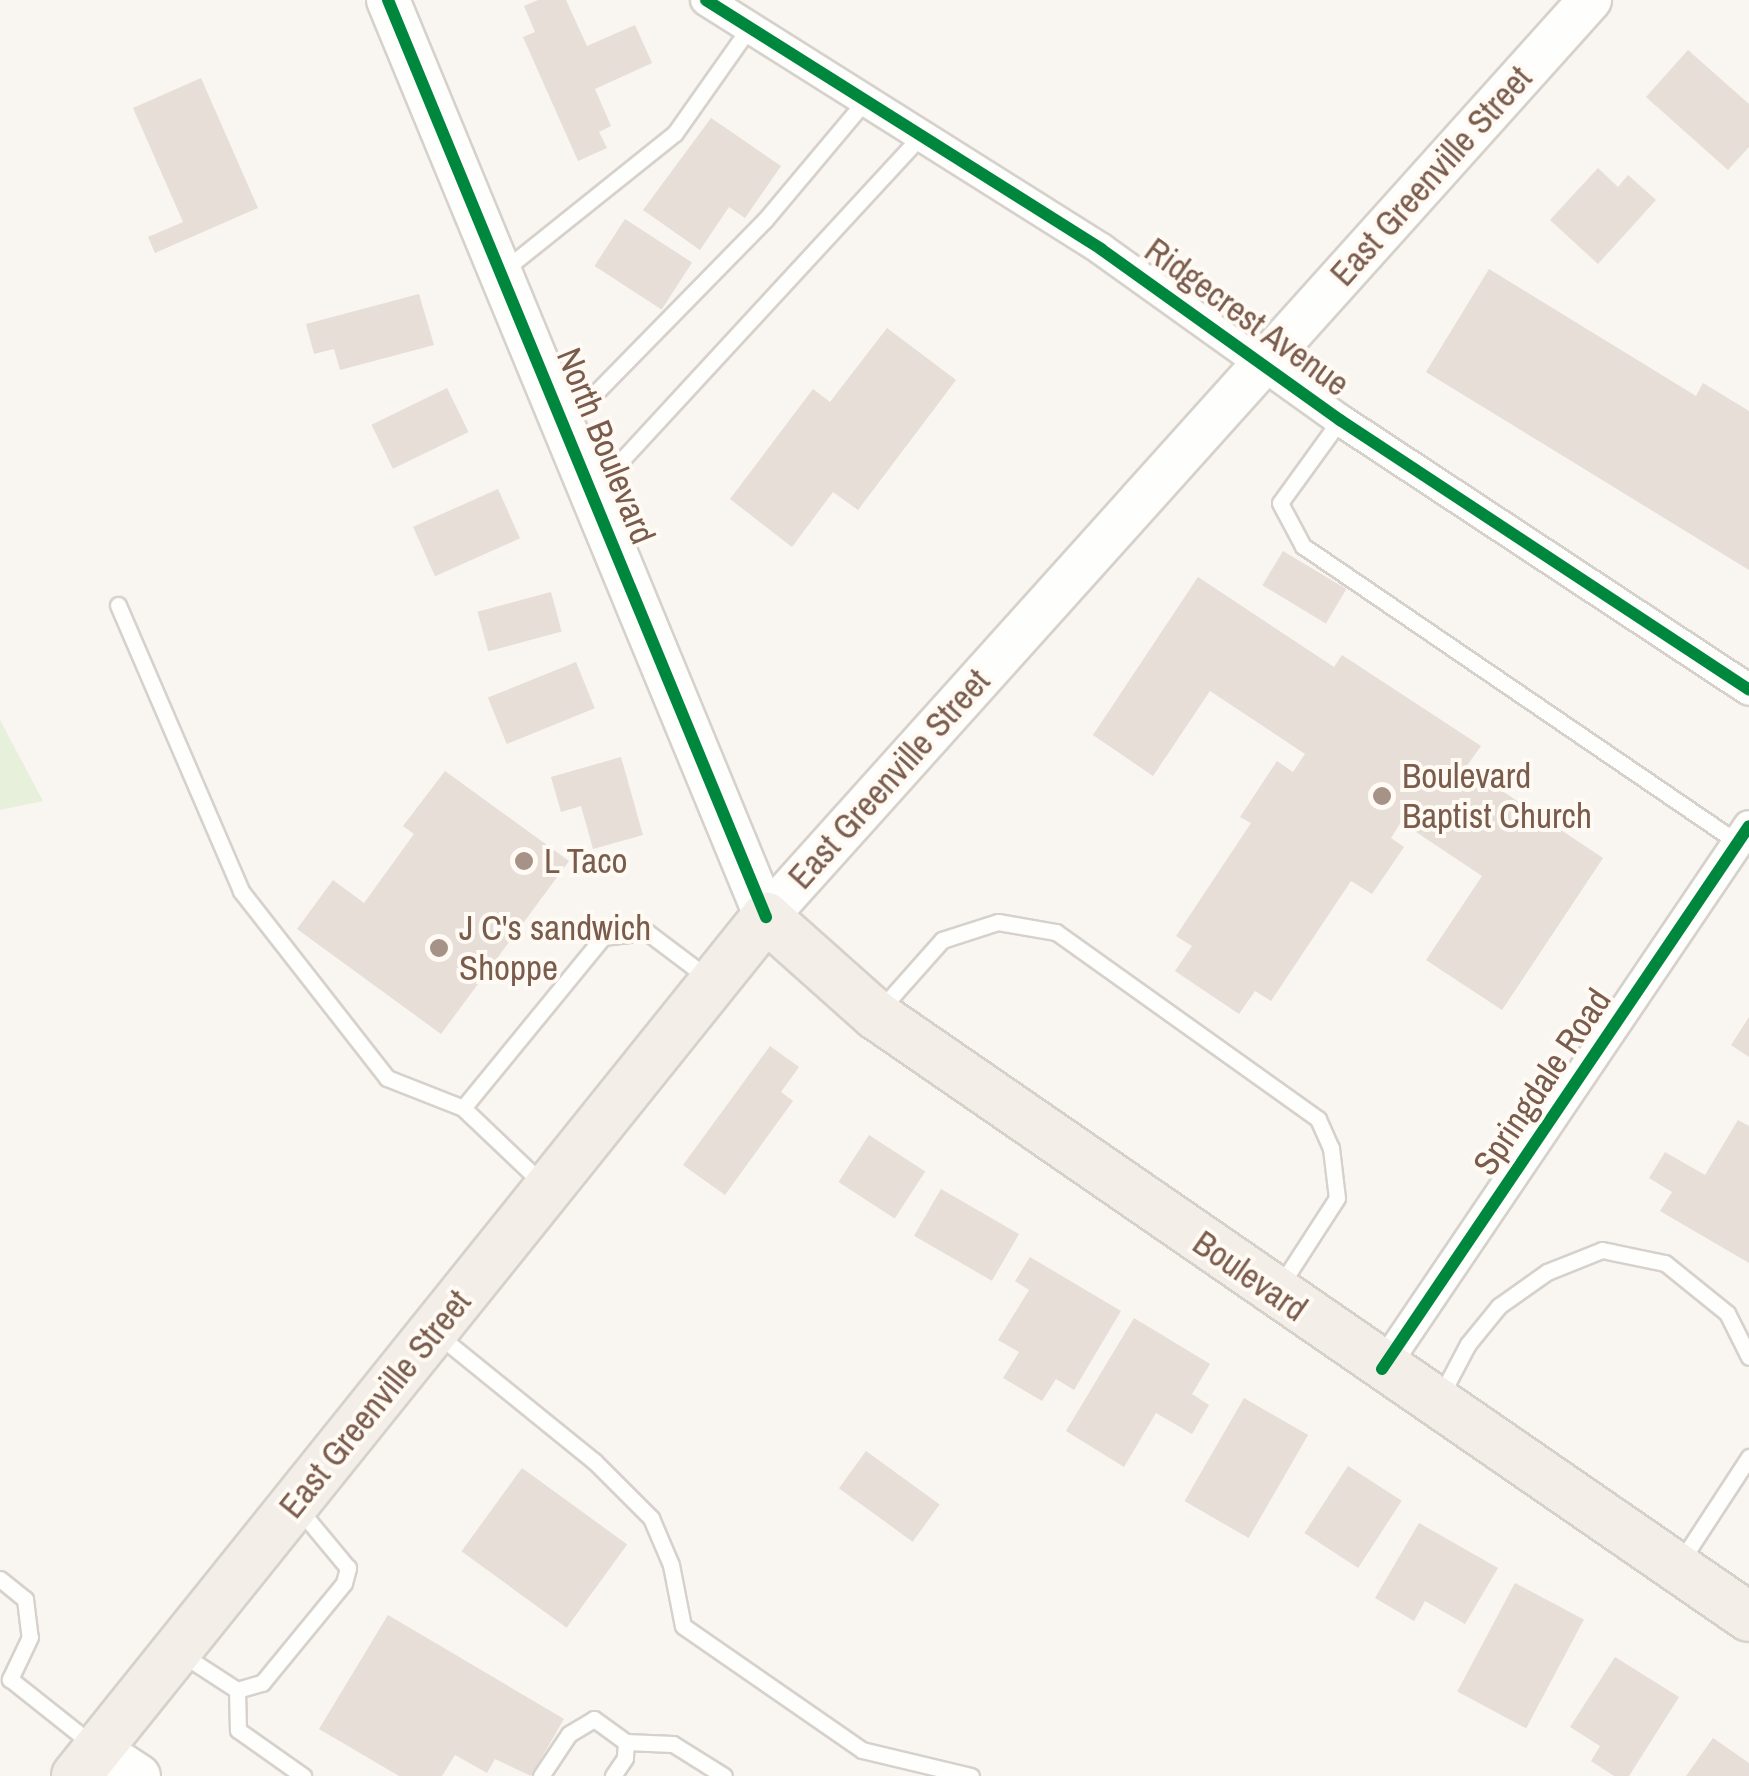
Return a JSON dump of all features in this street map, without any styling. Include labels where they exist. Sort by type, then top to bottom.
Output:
[{"type":"main road","name":"North Boulevard","points":[[388,0],[766,917]]},
{"type":"main road","name":"East Greenville Street","points":[[87,1763],[766,917],[1590,0]]},
{"type":"main road","name":"Boulevard","points":[[766,917],[876,1014],[1382,1369],[1749,1617]]},
{"type":"main road","points":[[87,1763],[139,1776]]},
{"type":"street","name":"Ridgecrest Avenue","points":[[706,0],[1101,249],[1340,420],[1749,690]]},
{"type":"street","name":"Springdale Road","points":[[1382,1369],[1743,834]]},
{"type":"lane","points":[[501,272],[674,134],[749,28]]},
{"type":"lane","points":[[564,424],[765,220],[865,101]]},
{"type":"lane","points":[[592,492],[921,136]]},
{"type":"lane","points":[[1340,420],[1280,504],[1303,546],[1743,834]]},
{"type":"lane","points":[[118,605],[241,892],[387,1078],[463,1108],[548,1189]]},
{"type":"lane","points":[[876,1014],[942,940],[998,922],[1056,932],[1318,1119],[1331,1148],[1337,1198],[1275,1294]]},
{"type":"lane","points":[[463,1108],[603,937],[647,932],[714,982]]},
{"type":"lane","points":[[1436,1405],[1468,1344],[1498,1306],[1547,1272],[1602,1250],[1665,1263],[1727,1313],[1749,1357]]},
{"type":"lane","points":[[434,1331],[594,1461],[652,1518],[671,1565],[683,1626],[862,1750],[971,1776]]},
{"type":"lane","points":[[1676,1568],[1749,1457]]},
{"type":"lane","points":[[177,1651],[237,1690],[262,1683],[344,1582],[348,1568],[340,1552],[294,1504]]},
{"type":"lane","points":[[0,1579],[25,1599],[30,1637],[5,1680],[87,1763]]},
{"type":"lane","points":[[237,1690],[238,1730],[303,1776]]},
{"type":"lane","points":[[541,1776],[581,1724],[594,1719],[626,1742],[673,1744],[724,1776]]},
{"type":"lane","points":[[612,1776],[625,1758],[626,1742]]},
{"type":"green space","points":[[0,720],[43,801],[0,810]]},
{"type":"building","points":[[538,0],[566,0],[587,46],[635,25],[652,63],[595,89],[611,126],[599,132],[607,148],[578,161],[523,37],[535,32],[524,6]]},
{"type":"building","points":[[1688,50],[1749,104],[1749,147],[1728,170],[1646,97]]},
{"type":"building","points":[[201,78],[258,208],[155,253],[148,237],[183,222],[133,108]]},
{"type":"building","points":[[711,118],[781,166],[745,218],[729,207],[700,250],[643,210]]},
{"type":"building","points":[[1598,168],[1618,187],[1628,175],[1656,200],[1598,264],[1550,220]]},
{"type":"building","points":[[625,219],[692,263],[662,310],[595,266]]},
{"type":"building","points":[[1489,269],[1696,396],[1703,383],[1749,411],[1749,570],[1426,372]]},
{"type":"building","points":[[419,294],[434,345],[340,370],[334,349],[314,354],[306,324]]},
{"type":"building","points":[[887,328],[956,380],[858,510],[833,492],[792,547],[730,499],[813,389],[830,402]]},
{"type":"building","points":[[447,388],[468,432],[393,469],[372,425]]},
{"type":"building","points":[[498,489],[520,538],[435,576],[413,527]]},
{"type":"building","points":[[1283,551],[1346,589],[1326,623],[1262,585]]},
{"type":"building","name":"Boulevard Baptist Church","points":[[1198,577],[1334,667],[1342,655],[1481,746],[1466,767],[1603,858],[1502,1010],[1426,960],[1482,876],[1401,822],[1391,838],[1404,847],[1372,894],[1351,881],[1271,1001],[1255,991],[1239,1014],[1175,971],[1192,946],[1176,936],[1251,823],[1240,817],[1277,761],[1293,772],[1305,754],[1210,691],[1153,776],[1093,735]]},
{"type":"building","points":[[551,592],[562,632],[488,651],[478,612]]},
{"type":"building","points":[[576,662],[595,708],[507,744],[488,698]]},
{"type":"building","points":[[621,757],[643,835],[593,849],[581,806],[561,812],[551,777]]},
{"type":"building","points":[[445,771],[569,861],[441,1034],[297,929],[333,880],[364,903],[414,834],[403,826]]},
{"type":"building","points":[[1749,1017],[1749,1057],[1731,1045]]},
{"type":"building","points":[[770,1046],[799,1067],[781,1092],[793,1101],[725,1195],[683,1165]]},
{"type":"building","points":[[1738,1120],[1749,1126],[1749,1263],[1660,1211],[1672,1192],[1649,1178],[1665,1152],[1705,1175]]},
{"type":"building","points":[[869,1135],[925,1171],[895,1218],[839,1182]]},
{"type":"building","points":[[941,1189],[1019,1234],[992,1281],[914,1236]]},
{"type":"building","points":[[1030,1257],[1121,1311],[1074,1390],[1056,1379],[1042,1401],[1003,1378],[1019,1352],[998,1340],[1029,1290],[1015,1281]]},
{"type":"building","points":[[1134,1318],[1210,1364],[1192,1394],[1209,1405],[1192,1434],[1156,1413],[1124,1467],[1066,1431]]},
{"type":"building","points":[[1244,1398],[1308,1435],[1249,1538],[1184,1501]]},
{"type":"building","points":[[866,1451],[940,1504],[913,1542],[839,1488]]},
{"type":"building","points":[[1348,1466],[1402,1501],[1358,1568],[1304,1533]]},
{"type":"building","points":[[522,1468],[627,1544],[567,1628],[461,1551]]},
{"type":"building","points":[[1419,1523],[1498,1568],[1465,1624],[1425,1601],[1414,1621],[1375,1598]]},
{"type":"building","points":[[1515,1583],[1584,1620],[1526,1728],[1457,1692]]},
{"type":"building","points":[[388,1615],[564,1719],[531,1776],[495,1759],[487,1773],[455,1755],[442,1776],[399,1776],[319,1729]]},
{"type":"building","points":[[1615,1657],[1679,1697],[1629,1776],[1614,1776],[1591,1761],[1600,1746],[1570,1727]]},
{"type":"building","points":[[1713,1738],[1749,1763],[1749,1776],[1686,1776]]},
{"type":"cycle path","points":[[388,0],[766,917]]},
{"type":"cycle path","points":[[706,0],[1101,249],[1340,420],[1749,690]]},
{"type":"cycle path","points":[[1382,1369],[1749,826]]},
{"type":"place","name":"Boulevard Baptist Church","points":[[1382,796]]},
{"type":"place","name":"L Taco","points":[[524,861]]},
{"type":"place","name":"J C's sandwich Shoppe","points":[[439,948]]}]
